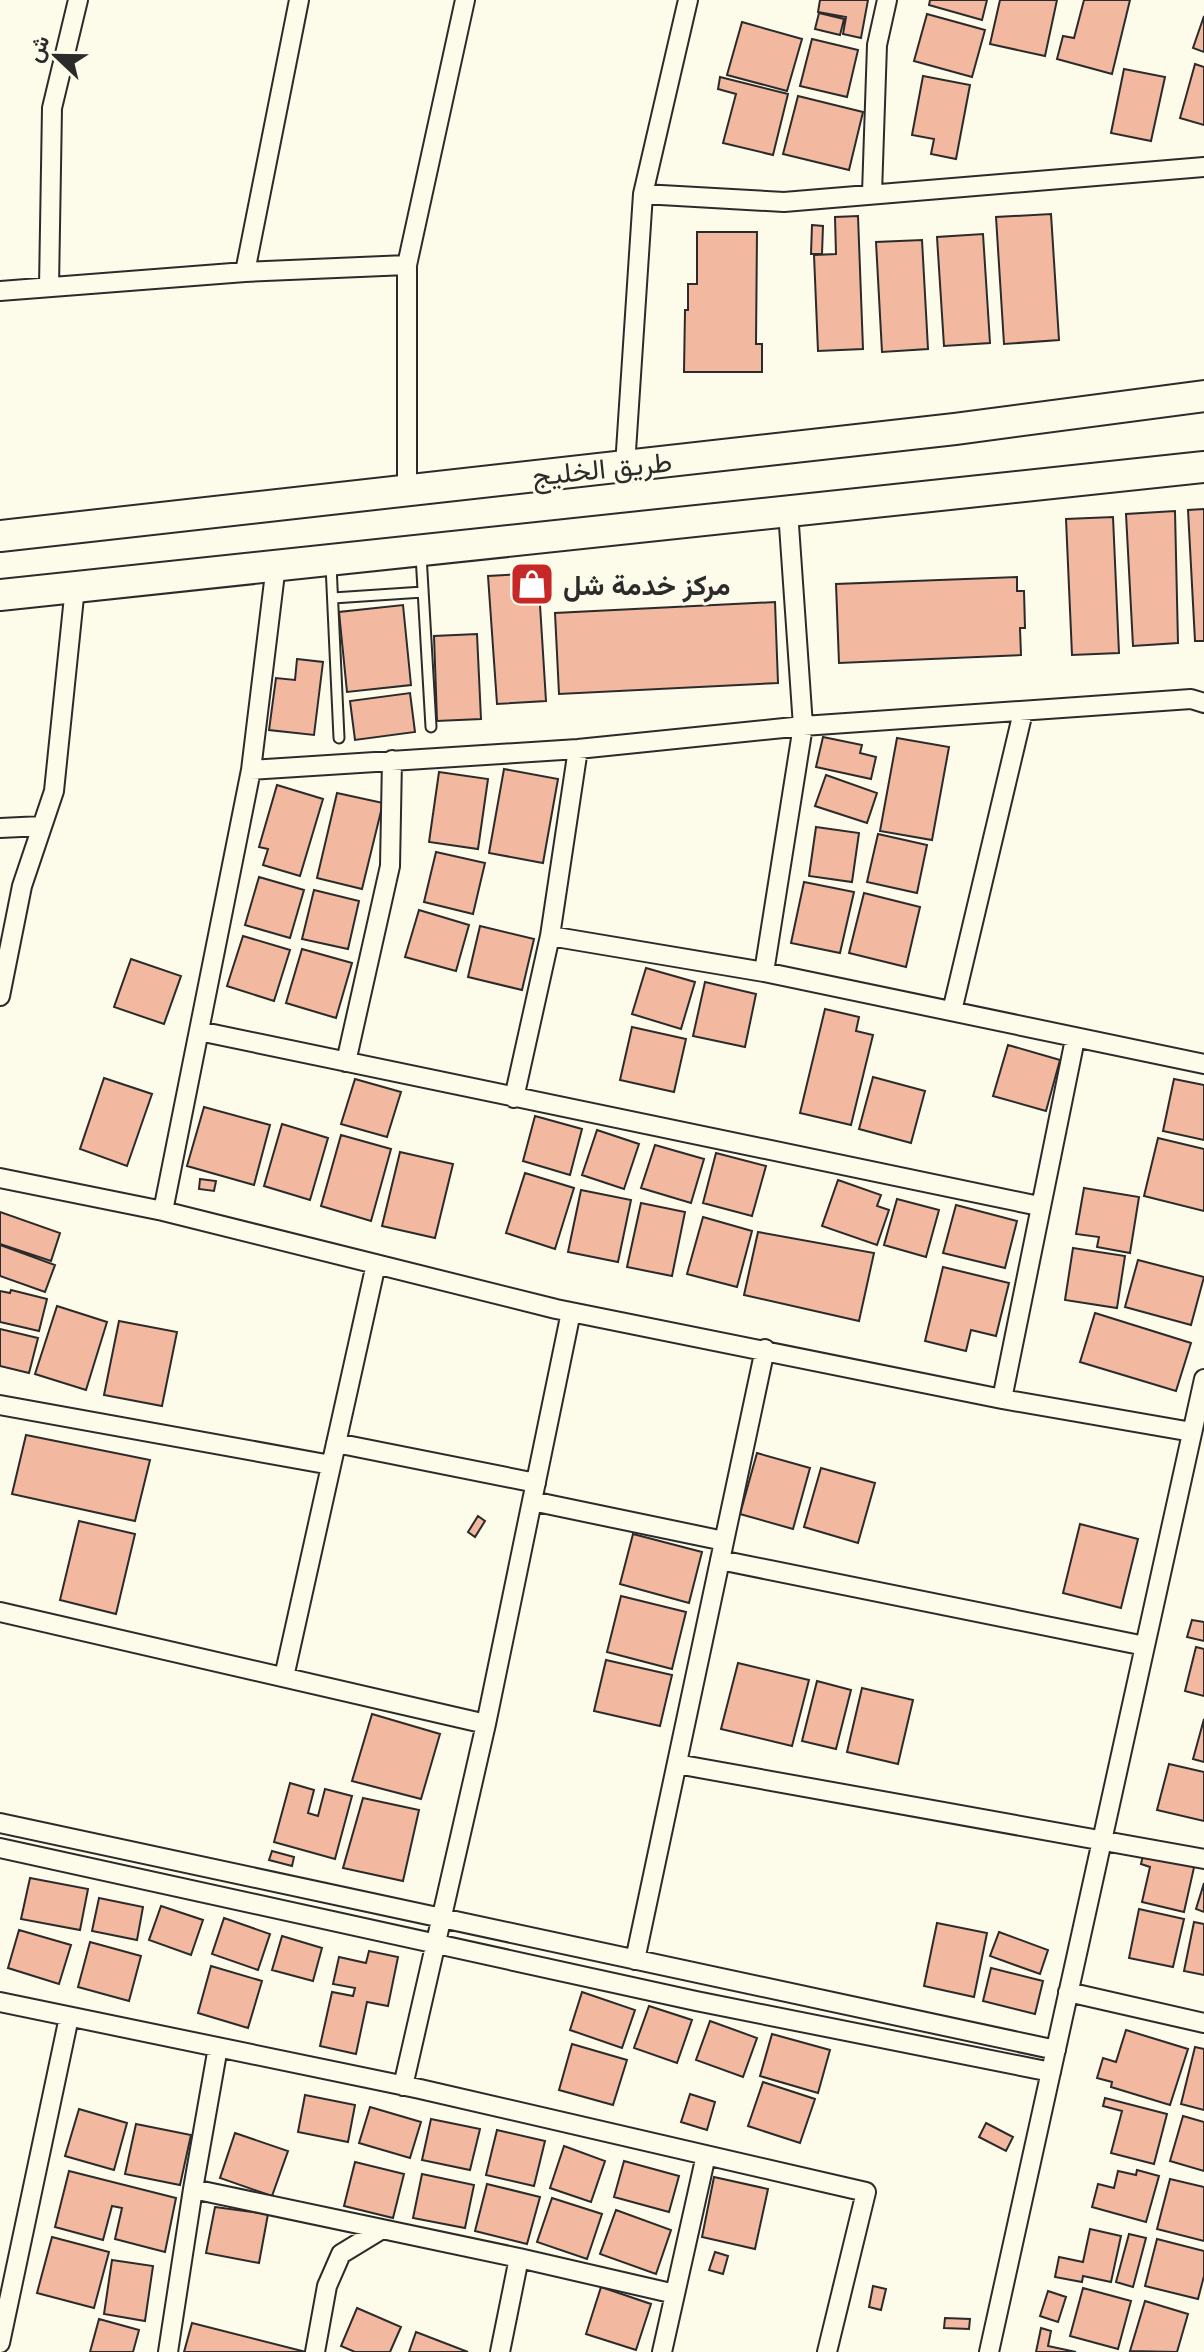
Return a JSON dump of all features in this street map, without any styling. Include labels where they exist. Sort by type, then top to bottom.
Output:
[{"type":"main road","name":"طريق الخليج","points":[[0,536],[625,466],[1204,396]]},
{"type":"main road","points":[[0,595],[1204,467]]},
{"type":"street","points":[[49,287],[52,108],[78,0]]},
{"type":"street","points":[[245,272],[299,0]]},
{"type":"street","points":[[407,490],[407,265],[465,0]]},
{"type":"street","points":[[625,466],[643,194],[688,0]]},
{"type":"street","points":[[872,193],[877,45],[887,0]]},
{"type":"street","points":[[643,194],[784,202],[1204,167]]},
{"type":"street","points":[[0,291],[245,272],[407,265]]},
{"type":"street","points":[[764,972],[803,726],[788,511]]},
{"type":"street","points":[[163,1211],[251,770],[276,565]]},
{"type":"street","points":[[0,996],[22,886],[54,791],[75,587]]},
{"type":"street","points":[[251,770],[578,749],[803,726],[1191,699],[1204,703]]},
{"type":"street","points":[[952,1011],[1023,712]]},
{"type":"street","points":[[514,1098],[550,936],[578,749]]},
{"type":"street","points":[[346,1062],[390,866],[392,760]]},
{"type":"street","points":[[0,828],[42,826]]},
{"type":"street","points":[[550,936],[764,972],[1204,1064]]},
{"type":"street","points":[[199,1031],[1039,1206]]},
{"type":"street","points":[[1002,1399],[1075,1039]]},
{"type":"street","points":[[0,1178],[163,1211],[571,1312],[1002,1399],[1192,1432]]},
{"type":"street","points":[[284,1677],[376,1264]]},
{"type":"street","points":[[403,2086],[433,1943],[486,1724],[571,1312]]},
{"type":"street","points":[[635,1960],[765,1349]]},
{"type":"street","points":[[989,2352],[1204,1379]]},
{"type":"street","points":[[0,1405],[331,1465]]},
{"type":"street","points":[[336,1443],[534,1492],[722,1550],[1145,1646]]},
{"type":"street","points":[[0,1612],[486,1724]]},
{"type":"street","points":[[677,1764],[1204,1859]]},
{"type":"street","points":[[0,1823],[1056,2050]]},
{"type":"street","points":[[0,1848],[696,2001],[1051,2072]]},
{"type":"street","points":[[1068,1992],[1204,2023]]},
{"type":"street","points":[[0,2002],[403,2086],[866,2192],[827,2352]]},
{"type":"street","points":[[0,2343],[69,2017]]},
{"type":"street","points":[[168,2352],[218,2047]]},
{"type":"street","points":[[662,2352],[706,2155]]},
{"type":"street","points":[[193,2189],[675,2294]]},
{"type":"street","points":[[315,2352],[327,2286],[341,2254],[382,2229]]},
{"type":"street","points":[[500,2352],[519,2258]]},
{"type":"lane","points":[[421,550],[431,727]]},
{"type":"lane","points":[[331,559],[339,738]]},
{"type":"lane","points":[[333,598],[423,592]]},
{"type":"building","points":[[820,0],[868,0],[861,38],[843,34],[846,17],[818,12]]},
{"type":"building","points":[[930,0],[987,0],[982,20],[929,5]]},
{"type":"building","points":[[1000,0],[1057,0],[1045,56],[990,44]]},
{"type":"building","points":[[1084,0],[1130,0],[1112,74],[1057,59],[1063,36],[1074,38]]},
{"type":"building","points":[[819,13],[844,19],[840,35],[815,29]]},
{"type":"building","points":[[927,14],[985,30],[972,77],[914,61]]},
{"type":"building","points":[[1204,16],[1204,52],[1193,48]]},
{"type":"building","points":[[742,22],[802,39],[787,91],[727,75]]},
{"type":"building","points":[[812,39],[858,50],[847,97],[800,86]]},
{"type":"building","points":[[1195,64],[1204,67],[1204,125],[1180,118]]},
{"type":"building","points":[[1124,69],[1165,77],[1151,141],[1111,133]]},
{"type":"building","points":[[923,76],[970,85],[956,159],[931,154],[934,139],[912,135]]},
{"type":"building","points":[[720,77],[788,94],[773,155],[723,143],[736,94],[718,89]]},
{"type":"building","points":[[798,96],[863,112],[849,170],[783,154]]},
{"type":"building","points":[[1051,214],[1059,340],[1004,344],[996,217]]},
{"type":"building","points":[[858,216],[863,349],[818,351],[814,255],[836,254],[835,217]]},
{"type":"building","points":[[812,225],[823,226],[822,254],[811,254]]},
{"type":"building","points":[[697,232],[757,232],[756,344],[762,344],[762,372],[684,372],[688,284],[697,284]]},
{"type":"building","points":[[983,234],[990,343],[944,346],[937,237]]},
{"type":"building","points":[[922,240],[928,349],[882,352],[876,242]]},
{"type":"building","points":[[1204,509],[1204,641],[1195,641],[1188,510]]},
{"type":"building","points":[[1175,511],[1178,643],[1133,646],[1126,514]]},
{"type":"building","points":[[1113,517],[1119,653],[1072,655],[1066,519]]},
{"type":"building","points":[[538,573],[546,701],[497,704],[488,576]]},
{"type":"building","points":[[1017,577],[1017,591],[1024,591],[1025,628],[1020,628],[1021,655],[839,663],[836,584]]},
{"type":"building","points":[[775,602],[778,683],[559,694],[555,613]]},
{"type":"building","points":[[403,605],[411,685],[347,692],[339,612]]},
{"type":"building","points":[[477,634],[481,719],[437,721],[434,636]]},
{"type":"building","points":[[297,659],[323,662],[314,735],[269,730],[276,678],[295,680]]},
{"type":"building","points":[[410,693],[415,732],[355,740],[350,701]]},
{"type":"building","points":[[823,737],[862,745],[860,753],[876,757],[871,779],[816,767]]},
{"type":"building","points":[[897,738],[949,747],[932,840],[880,831]]},
{"type":"building","points":[[504,769],[558,779],[543,863],[489,853]]},
{"type":"building","points":[[439,772],[488,779],[478,849],[429,842]]},
{"type":"building","points":[[826,775],[877,793],[867,823],[815,806]]},
{"type":"building","points":[[277,785],[323,799],[300,876],[263,865],[268,849],[259,847]]},
{"type":"building","points":[[337,793],[383,803],[362,889],[317,878]]},
{"type":"building","points":[[816,827],[859,833],[852,882],[809,876]]},
{"type":"building","points":[[878,834],[927,845],[917,893],[867,882]]},
{"type":"building","points":[[436,852],[485,863],[473,914],[424,902]]},
{"type":"building","points":[[259,877],[304,890],[290,938],[245,925]]},
{"type":"building","points":[[804,882],[854,892],[840,953],[791,943]]},
{"type":"building","points":[[314,890],[359,901],[348,949],[302,939]]},
{"type":"building","points":[[864,893],[920,907],[906,967],[849,953]]},
{"type":"building","points":[[419,910],[469,925],[456,971],[405,957]]},
{"type":"building","points":[[480,926],[534,939],[522,990],[468,977]]},
{"type":"building","points":[[243,936],[290,950],[274,1001],[227,986]]},
{"type":"building","points":[[302,949],[352,963],[336,1018],[286,1003]]},
{"type":"building","points":[[131,959],[181,976],[164,1024],[114,1007]]},
{"type":"building","points":[[646,968],[695,982],[681,1029],[632,1014]]},
{"type":"building","points":[[705,982],[756,994],[745,1047],[693,1036]]},
{"type":"building","points":[[825,1009],[859,1017],[856,1031],[873,1035],[851,1125],[800,1113]]},
{"type":"building","points":[[632,1027],[686,1039],[674,1092],[620,1080]]},
{"type":"building","points":[[1008,1045],[1060,1060],[1046,1111],[993,1096]]},
{"type":"building","points":[[873,1077],[925,1091],[911,1143],[859,1129]]},
{"type":"building","points":[[104,1078],[152,1094],[127,1166],[80,1149]]},
{"type":"building","points":[[355,1079],[401,1092],[387,1137],[341,1124]]},
{"type":"building","points":[[1174,1079],[1204,1085],[1204,1140],[1163,1131]]},
{"type":"building","points":[[204,1107],[270,1125],[254,1185],[187,1166]]},
{"type":"building","points":[[535,1116],[582,1129],[570,1175],[523,1161]]},
{"type":"building","points":[[282,1124],[328,1138],[310,1200],[264,1186]]},
{"type":"building","points":[[597,1130],[639,1144],[624,1189],[582,1175]]},
{"type":"building","points":[[341,1135],[391,1149],[371,1221],[321,1206]]},
{"type":"building","points":[[1158,1138],[1204,1149],[1204,1211],[1144,1196]]},
{"type":"building","points":[[655,1145],[704,1159],[691,1203],[641,1188]]},
{"type":"building","points":[[400,1152],[453,1164],[435,1238],[382,1226]]},
{"type":"building","points":[[716,1153],[766,1166],[752,1216],[703,1203]]},
{"type":"building","points":[[525,1173],[574,1188],[555,1249],[506,1233]]},
{"type":"building","points":[[200,1179],[216,1181],[214,1191],[199,1189]]},
{"type":"building","points":[[838,1180],[881,1195],[877,1206],[889,1210],[877,1245],[822,1226]]},
{"type":"building","points":[[1084,1188],[1139,1197],[1130,1253],[1097,1247],[1099,1237],[1076,1234]]},
{"type":"building","points":[[581,1190],[631,1200],[618,1262],[568,1252]]},
{"type":"building","points":[[897,1199],[939,1210],[926,1257],[884,1245]]},
{"type":"building","points":[[641,1203],[685,1212],[672,1276],[627,1267]]},
{"type":"building","points":[[956,1205],[1017,1221],[1005,1268],[943,1253]]},
{"type":"building","points":[[0,1212],[60,1233],[51,1261],[0,1244]]},
{"type":"building","points":[[703,1217],[752,1231],[737,1287],[687,1274]]},
{"type":"building","points":[[758,1232],[874,1253],[859,1321],[744,1295]]},
{"type":"building","points":[[0,1245],[55,1265],[45,1292],[0,1276]]},
{"type":"building","points":[[1073,1248],[1125,1256],[1117,1308],[1065,1300]]},
{"type":"building","points":[[1138,1260],[1204,1277],[1191,1325],[1125,1307]]},
{"type":"building","points":[[943,1267],[1009,1283],[996,1336],[971,1330],[966,1351],[925,1341]]},
{"type":"building","points":[[11,1290],[47,1299],[39,1331],[0,1322],[0,1291],[10,1293]]},
{"type":"building","points":[[57,1306],[107,1322],[86,1390],[35,1374]]},
{"type":"building","points":[[1095,1313],[1191,1343],[1176,1391],[1080,1362]]},
{"type":"building","points":[[119,1321],[177,1332],[162,1406],[104,1395]]},
{"type":"building","points":[[0,1329],[38,1338],[29,1373],[0,1366]]},
{"type":"building","points":[[26,1435],[150,1460],[135,1521],[12,1494]]},
{"type":"building","points":[[757,1453],[810,1468],[793,1529],[740,1514]]},
{"type":"building","points":[[821,1468],[875,1483],[858,1543],[804,1527]]},
{"type":"building","points":[[478,1516],[485,1521],[475,1537],[468,1532]]},
{"type":"building","points":[[79,1521],[135,1534],[116,1614],[60,1600]]},
{"type":"building","points":[[1080,1524],[1138,1539],[1121,1608],[1063,1593]]},
{"type":"building","points":[[633,1534],[702,1552],[689,1603],[620,1584]]},
{"type":"building","points":[[621,1596],[686,1612],[672,1669],[607,1652]]},
{"type":"building","points":[[1192,1620],[1204,1622],[1204,1641],[1187,1637]]},
{"type":"building","points":[[1196,1647],[1204,1649],[1204,1696],[1185,1691]]},
{"type":"building","points":[[606,1660],[672,1675],[660,1726],[594,1711]]},
{"type":"building","points":[[738,1663],[809,1680],[792,1746],[721,1729]]},
{"type":"building","points":[[817,1681],[851,1690],[836,1749],[802,1741]]},
{"type":"building","points":[[862,1688],[913,1700],[898,1764],[847,1752]]},
{"type":"building","points":[[372,1714],[440,1734],[421,1799],[352,1781]]},
{"type":"building","points":[[1204,1719],[1204,1762],[1193,1759]]},
{"type":"building","points":[[1169,1764],[1204,1772],[1204,1821],[1157,1810]]},
{"type":"building","points":[[290,1783],[314,1790],[308,1813],[318,1816],[325,1789],[352,1796],[335,1859],[274,1842]]},
{"type":"building","points":[[363,1798],[419,1810],[403,1881],[343,1868]]},
{"type":"building","points":[[272,1851],[294,1857],[292,1866],[269,1860]]},
{"type":"building","points":[[1144,1851],[1195,1863],[1184,1912],[1142,1902],[1150,1867],[1141,1864]]},
{"type":"building","points":[[30,1878],[88,1889],[80,1930],[21,1919]]},
{"type":"building","points":[[1204,1883],[1204,1912],[1196,1909]]},
{"type":"building","points":[[99,1898],[143,1907],[137,1940],[92,1931]]},
{"type":"building","points":[[161,1906],[203,1920],[191,1955],[149,1940]]},
{"type":"building","points":[[1139,1909],[1184,1919],[1173,1967],[1129,1958]]},
{"type":"building","points":[[224,1918],[270,1934],[258,1970],[212,1954]]},
{"type":"building","points":[[1194,1922],[1204,1924],[1204,1975],[1184,1971]]},
{"type":"building","points":[[937,1923],[987,1933],[974,1997],[924,1986]]},
{"type":"building","points":[[19,1930],[71,1945],[59,1984],[8,1968]]},
{"type":"building","points":[[999,1932],[1048,1950],[1040,1974],[990,1956]]},
{"type":"building","points":[[282,1936],[322,1948],[313,1981],[272,1970]]},
{"type":"building","points":[[90,1942],[141,1956],[129,2001],[78,1987]]},
{"type":"building","points":[[369,1951],[398,1957],[388,2006],[367,2002],[356,2054],[320,2046],[332,1992],[353,1996],[355,1988],[333,1984],[339,1957],[366,1963]]},
{"type":"building","points":[[211,1966],[262,1981],[248,2028],[198,2013]]},
{"type":"building","points":[[991,1968],[1043,1981],[1035,2014],[983,2001]]},
{"type":"building","points":[[582,1992],[635,2010],[622,2048],[570,2030]]},
{"type":"building","points":[[649,2006],[692,2020],[677,2063],[634,2048]]},
{"type":"building","points":[[710,2021],[757,2038],[743,2077],[696,2060]]},
{"type":"building","points":[[1126,2030],[1188,2049],[1170,2105],[1111,2087],[1112,2082],[1097,2078],[1103,2058],[1116,2062]]},
{"type":"building","points":[[772,2034],[830,2050],[818,2093],[760,2076]]},
{"type":"building","points":[[572,2044],[627,2060],[613,2105],[559,2090]]},
{"type":"building","points":[[1195,2047],[1204,2049],[1204,2110],[1181,2104]]},
{"type":"building","points":[[763,2082],[815,2099],[800,2143],[748,2126]]},
{"type":"building","points":[[690,2094],[715,2102],[707,2130],[681,2122]]},
{"type":"building","points":[[305,2095],[355,2105],[348,2142],[298,2132]]},
{"type":"building","points":[[1105,2098],[1167,2114],[1154,2164],[1111,2153],[1122,2111],[1103,2106]]},
{"type":"building","points":[[370,2107],[421,2122],[410,2158],[359,2143]]},
{"type":"building","points":[[79,2109],[127,2123],[114,2170],[65,2156]]},
{"type":"building","points":[[1183,2116],[1204,2122],[1204,2171],[1170,2161]]},
{"type":"building","points":[[431,2119],[480,2129],[470,2170],[422,2160]]},
{"type":"building","points":[[986,2123],[1013,2137],[1006,2151],[979,2137]]},
{"type":"building","points":[[136,2124],[191,2135],[180,2185],[125,2174]]},
{"type":"building","points":[[497,2130],[545,2141],[534,2186],[486,2175]]},
{"type":"building","points":[[235,2133],[288,2151],[272,2196],[220,2178]]},
{"type":"building","points":[[564,2146],[605,2161],[591,2202],[550,2188]]},
{"type":"building","points":[[624,2161],[679,2176],[669,2212],[614,2197]]},
{"type":"building","points":[[355,2162],[404,2174],[393,2218],[344,2206]]},
{"type":"building","points":[[1137,2170],[1159,2176],[1146,2222],[1092,2207],[1098,2184],[1114,2188],[1118,2171],[1136,2175]]},
{"type":"building","points":[[69,2171],[176,2198],[165,2252],[115,2239],[122,2208],[112,2206],[103,2240],[55,2227]]},
{"type":"building","points":[[422,2174],[474,2185],[465,2228],[413,2218]]},
{"type":"building","points":[[714,2177],[768,2189],[755,2249],[702,2237]]},
{"type":"building","points":[[1170,2179],[1204,2187],[1204,2241],[1157,2229]]},
{"type":"building","points":[[487,2184],[540,2197],[527,2244],[475,2231]]},
{"type":"building","points":[[552,2198],[602,2214],[587,2259],[537,2242]]},
{"type":"building","points":[[215,2207],[268,2214],[259,2263],[206,2253]]},
{"type":"building","points":[[616,2210],[671,2230],[656,2274],[600,2254]]},
{"type":"building","points":[[1090,2229],[1121,2236],[1111,2282],[1083,2276],[1082,2282],[1055,2277],[1059,2257],[1083,2262]]},
{"type":"building","points":[[1129,2234],[1146,2238],[1133,2287],[1116,2282]]},
{"type":"building","points":[[52,2237],[109,2252],[94,2308],[37,2293]]},
{"type":"building","points":[[1157,2239],[1204,2251],[1204,2276],[1198,2299],[1145,2286]]},
{"type":"building","points":[[715,2252],[728,2256],[723,2274],[709,2270]]},
{"type":"building","points":[[112,2260],[153,2266],[145,2321],[104,2314]]},
{"type":"building","points":[[873,2286],[886,2289],[881,2310],[869,2307]]},
{"type":"building","points":[[601,2287],[651,2304],[636,2350],[586,2334]]},
{"type":"building","points":[[1083,2288],[1131,2301],[1118,2349],[1070,2336]]},
{"type":"building","points":[[1048,2291],[1066,2297],[1058,2322],[1040,2316]]},
{"type":"building","points":[[1145,2301],[1188,2314],[1177,2352],[1130,2351]]},
{"type":"building","points":[[357,2308],[401,2327],[390,2352],[355,2352],[341,2346]]},
{"type":"building","points":[[945,2318],[970,2319],[969,2329],[944,2328]]},
{"type":"building","points":[[99,2319],[139,2330],[133,2352],[90,2352]]},
{"type":"building","points":[[192,2323],[306,2352],[184,2352]]},
{"type":"building","points":[[1041,2328],[1051,2331],[1048,2346],[1076,2352],[1036,2352]]},
{"type":"building","points":[[416,2332],[468,2352],[409,2352]]},
{"type":"place","name":"مركز خدمة شل","points":[[532,584]]}]
